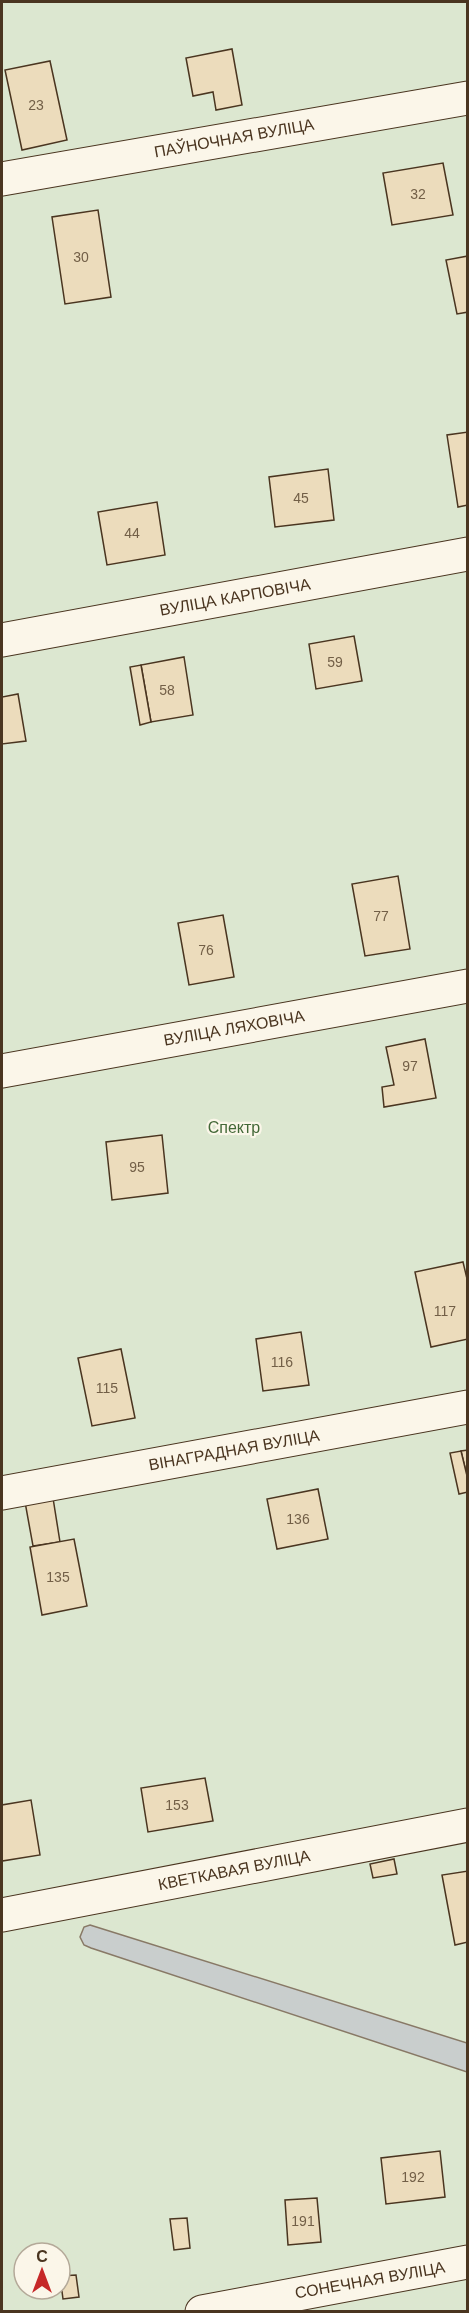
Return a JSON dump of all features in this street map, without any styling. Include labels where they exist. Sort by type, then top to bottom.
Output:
[{"type":"street","name":"ПАЎНОЧНАЯ ВУЛІЦА","points":[[2,179],[468,98]]},
{"type":"street","name":"ВУЛІЦА КАРПОВІЧА","points":[[2,640],[468,554]]},
{"type":"street","name":"ВУЛІЦА ЛЯХОВІЧА","points":[[2,1071],[468,986]]},
{"type":"street","name":"ВІНАГРАДНАЯ ВУЛІЦА","points":[[2,1493],[468,1407]]},
{"type":"street","name":"КВЕТКАВАЯ ВУЛІЦА","points":[[2,1915],[468,1825]]},
{"type":"street","name":"СОНЕЧНАЯ ВУЛІЦА","points":[[202,2312],[468,2262]]},
{"type":"green space","name":"Спектр","points":[[2,2],[467,2],[467,2311],[2,2312]]},
{"type":"shaded area","points":[[90,1925],[467,2043],[467,2072],[91,1948],[84,1945],[80,1937],[84,1927]]},
{"type":"building","points":[[232,49],[242,105],[216,110],[213,92],[193,96],[186,58]]},
{"type":"building","points":[[50,61],[67,140],[22,150],[5,70]]},
{"type":"building","points":[[443,163],[453,215],[392,225],[383,173]]},
{"type":"building","points":[[98,210],[111,297],[65,304],[52,217]]},
{"type":"building","points":[[468,256],[468,312],[457,314],[446,260]]},
{"type":"building","points":[[468,432],[468,505],[458,507],[447,435]]},
{"type":"building","points":[[328,469],[334,520],[275,527],[269,477]]},
{"type":"building","points":[[157,502],[165,555],[107,565],[98,512]]},
{"type":"building","points":[[354,636],[362,681],[316,689],[309,644]]},
{"type":"building","points":[[184,657],[193,715],[151,722],[141,665]]},
{"type":"building","points":[[141,665],[151,722],[140,725],[130,667]]},
{"type":"building","points":[[18,694],[26,741],[2,744],[2,697]]},
{"type":"building","points":[[398,876],[410,949],[365,956],[352,884]]},
{"type":"building","points":[[223,915],[234,977],[189,985],[178,923]]},
{"type":"building","points":[[425,1039],[436,1098],[384,1107],[382,1087],[394,1085],[386,1047]]},
{"type":"building","points":[[162,1135],[168,1193],[112,1200],[106,1142]]},
{"type":"building","points":[[463,1262],[468,1283],[468,1339],[431,1347],[415,1272]]},
{"type":"building","points":[[301,1332],[309,1385],[263,1391],[256,1339]]},
{"type":"building","points":[[121,1349],[135,1418],[92,1426],[78,1358]]},
{"type":"building","points":[[468,1450],[468,1480],[461,1451]]},
{"type":"building","points":[[461,1451],[468,1480],[468,1492],[459,1494],[450,1453]]},
{"type":"building","points":[[318,1489],[328,1539],[277,1549],[267,1499]]},
{"type":"building","points":[[53,1498],[60,1542],[33,1546],[25,1502]]},
{"type":"building","points":[[74,1539],[87,1606],[42,1615],[30,1547]]},
{"type":"building","points":[[205,1778],[213,1821],[148,1832],[141,1788]]},
{"type":"building","points":[[31,1800],[40,1855],[2,1861],[2,1805]]},
{"type":"building","points":[[394,1859],[397,1874],[373,1878],[370,1864]]},
{"type":"building","points":[[468,1871],[468,1942],[455,1945],[442,1875]]},
{"type":"building","points":[[440,2151],[445,2197],[386,2204],[381,2158]]},
{"type":"building","points":[[317,2198],[321,2242],[288,2245],[285,2200]]},
{"type":"building","points":[[187,2218],[190,2248],[174,2250],[170,2219]]},
{"type":"building","points":[[72,2275],[76,2275],[79,2297],[72,2298]]}]
